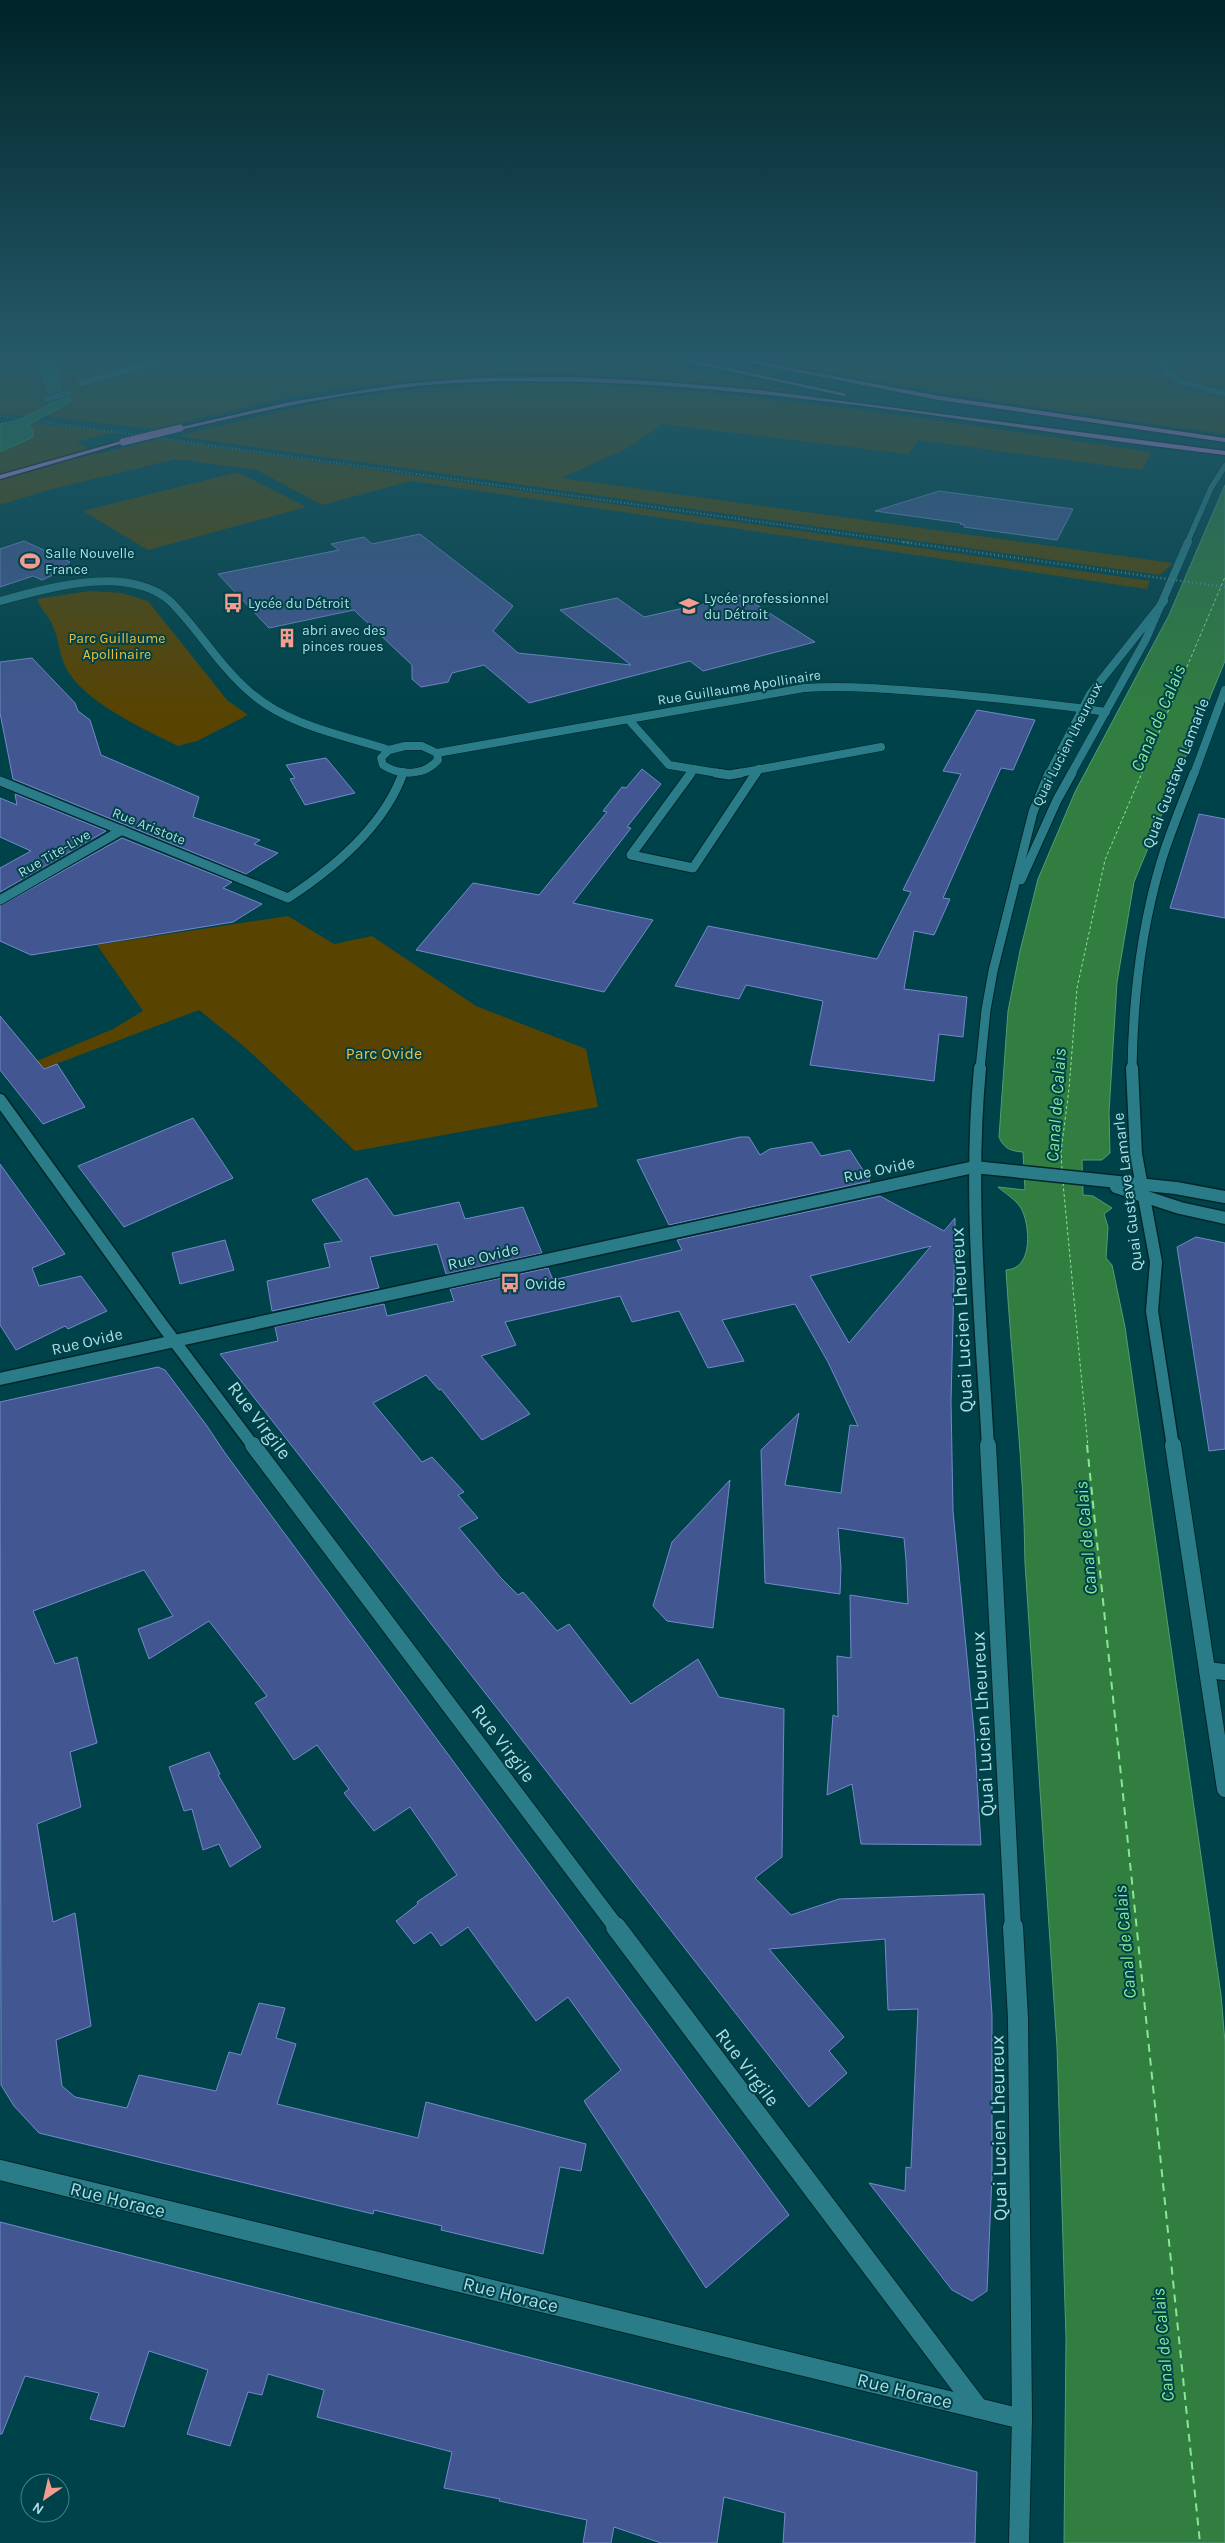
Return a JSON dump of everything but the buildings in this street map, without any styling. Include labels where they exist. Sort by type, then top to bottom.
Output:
[{"type":"street","name":"Quai Lucien Lheureux","points":[[1009,907],[1058,800],[1164,602],[1211,488],[1216,480]]},
{"type":"street","points":[[0,601],[97,584],[126,582],[148,587],[165,597],[244,686],[259,699],[296,718],[389,750]]},
{"type":"street","name":"Quai Lucien Lheureux","points":[[1019,2543],[1022,2419],[1018,2019],[974,1167],[977,1100],[986,1010],[1022,849],[1036,802],[1100,679],[1164,602]]},
{"type":"street","name":"Rue Guillaume Apollinaire","points":[[437,754],[804,688],[842,686],[982,696],[1106,712]]},
{"type":"street","name":"Quai Gustave Lamarle","points":[[1225,690],[1160,861],[1145,929],[1134,1008],[1132,1075],[1136,1154],[1156,1263],[1152,1310],[1225,1789]]},
{"type":"street","points":[[629,720],[669,765],[729,774],[881,747]]},
{"type":"street","points":[[400,746],[430,748],[437,754],[438,760],[432,766],[417,772],[394,771],[383,765],[381,758],[389,750],[400,746]]},
{"type":"street","points":[[694,769],[631,855],[693,868],[759,769]]},
{"type":"street","name":"Rue Aristote","points":[[0,781],[288,898],[323,874],[357,840],[390,800],[402,780],[403,772]]},
{"type":"street","name":"Rue Tite-Live","points":[[0,900],[122,830]]},
{"type":"street","name":"Rue Virgile","points":[[0,1100],[176,1342],[978,2408]]},
{"type":"street","name":"Rue Ovide","points":[[0,1379],[130,1350],[176,1342],[878,1186],[974,1167],[1095,1181],[1143,1191]]},
{"type":"street","points":[[1143,1191],[1225,1198]]},
{"type":"street","points":[[1143,1191],[1180,1208],[1225,1218]]},
{"type":"street","points":[[1207,1670],[1225,1672]]},
{"type":"street","name":"Rue Horace","points":[[0,2170],[1022,2419]]},
{"type":"green space","points":[[0,480],[91,480],[48,490],[0,505]]},
{"type":"green space","points":[[208,480],[253,480],[306,507],[148,550],[83,511]]},
{"type":"green space","points":[[275,480],[443,480],[1150,581],[1147,589],[411,481],[322,505]]},
{"type":"green space","points":[[486,480],[573,480],[1173,563],[1160,575]]},
{"type":"green space","name":"Parc Guillaume Apollinaire","points":[[90,591],[122,593],[148,601],[227,700],[248,715],[197,741],[178,746],[116,714],[101,704],[75,681],[66,668],[54,629],[37,599]]},
{"type":"green space","name":"Parc Ovide","points":[[288,916],[334,944],[372,936],[476,1006],[586,1049],[598,1107],[355,1151],[246,1048],[199,1010],[11,1081],[6,1074],[113,1029],[143,1011],[97,945]]},
{"type":"water","name":"Canal de Calais","points":[[1225,485],[1225,661],[1134,882],[1117,982],[1109,1112],[1110,1153],[1102,1160],[1082,1160],[1083,1195],[1093,1196],[1112,1208],[1104,1214],[1108,1227],[1106,1258],[1112,1265],[1125,1327],[1221,1995],[1225,2042],[1225,2543],[1064,2543],[1066,2338],[1057,2047],[1025,1563],[1020,1453],[1006,1270],[1015,1268],[1021,1262],[1025,1254],[1028,1234],[1021,1208],[998,1187],[1025,1190],[1023,1152],[1008,1149],[999,1137],[1008,1011],[1020,951],[1038,879],[1075,792],[1169,615]]},
{"type":"ferry route","points":[[1062,1169],[1061,1152],[1069,1089],[1077,988],[1105,860],[1225,577]]},
{"type":"ferry route","points":[[1063,1183],[1088,1447]]},
{"type":"ferry route","points":[[1087,1445],[1200,2543]]},
{"type":"railway","points":[[457,480],[912,543]]},
{"type":"railway","points":[[903,542],[1225,587]]},
{"type":"place","name":"Salle Nouvelle France","points":[[30,561]]},
{"type":"place","name":"Lycée du Détroit","points":[[233,603]]},
{"type":"place","name":"Lycée professionnel du Détroit","points":[[689,606]]},
{"type":"place","name":"abri avec des pinces roues","points":[[287,638]]},
{"type":"place","name":"Ovide","points":[[510,1283]]}]
